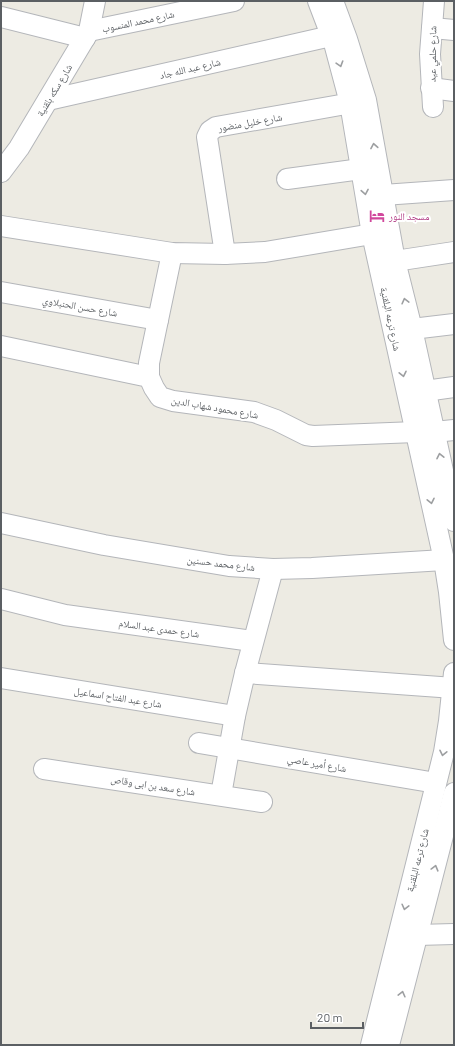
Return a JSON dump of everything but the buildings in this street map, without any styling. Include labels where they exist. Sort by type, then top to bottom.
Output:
[{"type":"street","name":"شارع سكه بلقنية","points":[[1,172],[10,146],[48,100],[87,34],[95,1]]},
{"type":"street","name":"شارع محمد المنسوب","points":[[87,34],[234,1]]},
{"type":"street","name":"شارع ترعه البلقنية","points":[[318,1],[343,73],[358,102],[361,170],[372,234],[425,432],[453,512]]},
{"type":"street","name":"شارع ترعه البلقنية","points":[[333,1],[347,39],[358,102],[383,195],[425,391],[425,432],[449,592],[454,640]]},
{"type":"street","name":"شارع حلمي عيد","points":[[434,1],[430,54],[432,98],[454,91]]},
{"type":"street","points":[[1,17],[87,34]]},
{"type":"street","points":[[432,28],[454,30]]},
{"type":"street","name":"شارع عبد الله جاد","points":[[48,100],[331,36]]},
{"type":"street","name":"شارع خليل منضور","points":[[225,254],[207,137],[210,131],[216,127],[358,102]]},
{"type":"street","points":[[287,179],[361,170]]},
{"type":"street","points":[[383,195],[454,190]]},
{"type":"street","points":[[1,226],[172,253],[225,254],[265,252],[372,234]]},
{"type":"street","points":[[396,261],[454,252]]},
{"type":"street","points":[[1,346],[149,377],[149,364],[172,253]]},
{"type":"street","name":"شارع حسن الحنبلاوي","points":[[1,292],[158,320]]},
{"type":"street","points":[[412,329],[454,324]]},
{"type":"street","name":"شارع محمود شهاب الدين","points":[[149,377],[160,397],[254,412],[276,420],[306,435],[425,432]]},
{"type":"street","points":[[425,391],[454,387]]},
{"type":"street","points":[[425,432],[454,430]]},
{"type":"street","name":"شارع محمد حسنين","points":[[1,523],[104,545],[229,566],[273,569],[444,560]]},
{"type":"street","points":[[221,795],[244,673],[273,569]]},
{"type":"street","name":"شارع حمدى عبد السلام","points":[[1,599],[65,614],[252,641]]},
{"type":"street","points":[[244,673],[454,683]]},
{"type":"street","name":"شارع عبد الفتاح اسماعيل","points":[[1,678],[235,716]]},
{"type":"street","name":"شارع ترعه البلقنية","points":[[371,1045],[444,752],[454,683]]},
{"type":"street","name":"شارع أمير عاصي","points":[[199,743],[436,783]]},
{"type":"street","name":"شارع سعد بن ابى وقاص","points":[[44,768],[262,802]]},
{"type":"street","name":"شارع ترعه البلقنية","points":[[389,1045],[418,935],[448,842],[454,793]]},
{"type":"street","points":[[421,842],[448,842]]},
{"type":"street","points":[[418,935],[454,934]]},
{"type":"place","name":"مسجد النور","points":[[377,216]]}]
